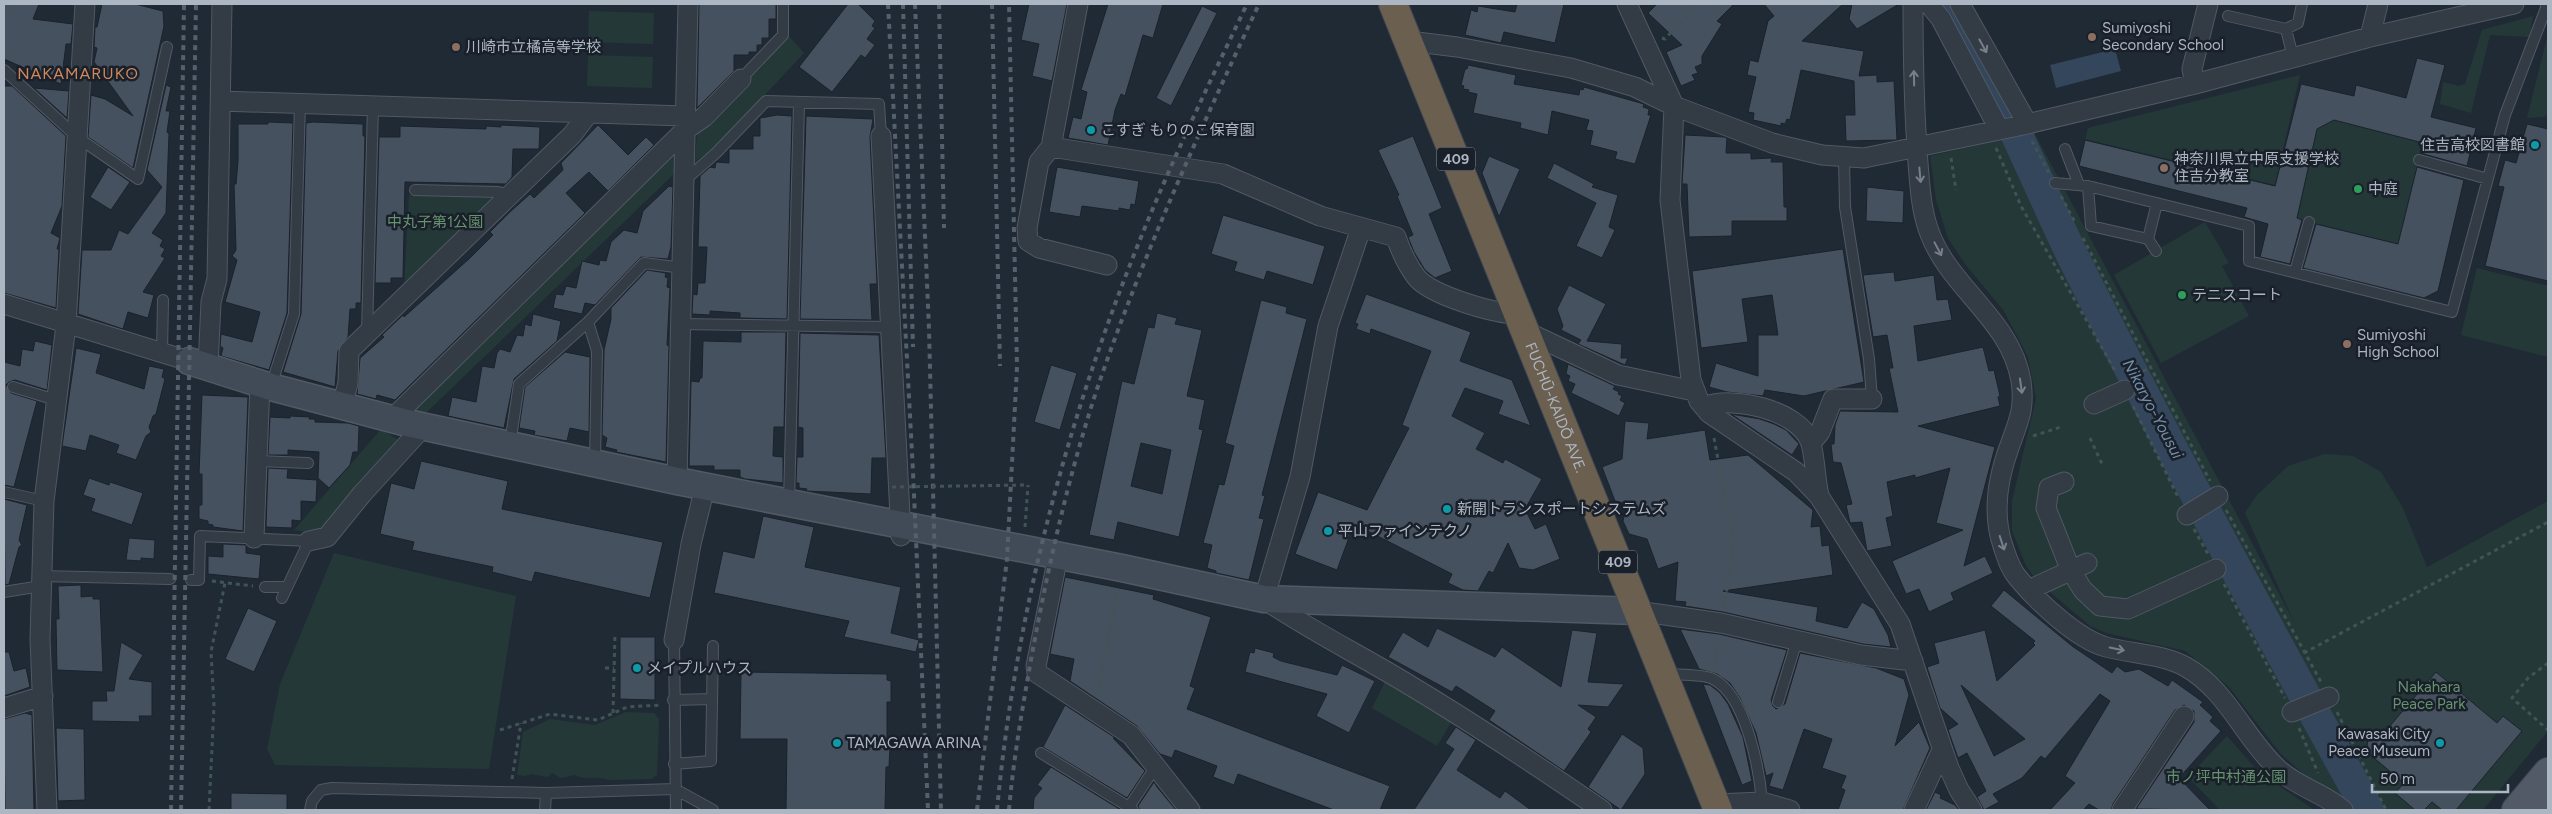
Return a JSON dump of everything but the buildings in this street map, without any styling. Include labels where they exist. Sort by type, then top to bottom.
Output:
[{"type":"highway","name":"FUCHŪ-KAIDŌ AVE.","points":[[1394,4],[1717,807]]},
{"type":"main road","points":[[2516,810],[2548,772]]},
{"type":"main road","points":[[2542,810],[2548,802]]},
{"type":"street","points":[[47,810],[40,639],[44,501],[66,325],[85,4]]},
{"type":"street","points":[[199,363],[217,279],[222,4]]},
{"type":"street","points":[[677,481],[688,4]]},
{"type":"street","points":[[1078,4],[1051,147],[1039,162],[1027,228],[1028,241],[1039,248],[1107,265]]},
{"type":"street","points":[[1627,4],[1674,106],[1670,200],[1690,375],[1694,391],[1707,410],[1796,472],[1819,496],[1897,618],[1942,750],[1959,790],[1972,810]]},
{"type":"street","points":[[1913,4],[1915,127],[1922,203],[1930,234],[1950,268],[2000,330],[2012,354],[2020,377],[2024,401],[2018,427],[2011,442],[1997,499],[1996,519],[2012,570],[2049,610],[2089,640],[2108,648],[2164,659],[2196,673],[2234,713],[2255,746],[2280,771],[2298,784],[2328,798],[2343,810]]},
{"type":"street","points":[[1929,4],[1943,11],[1999,135]]},
{"type":"street","points":[[1960,4],[2025,124]]},
{"type":"street","points":[[2195,84],[2192,68],[2208,4]]},
{"type":"street","points":[[2370,37],[2378,4]]},
{"type":"street","points":[[1408,41],[1457,47],[1571,68],[1635,87],[1674,106],[1772,144],[1844,158],[1864,158],[1948,140],[1999,135],[2025,124],[2195,84],[2370,37],[2514,4]]},
{"type":"street","points":[[221,101],[588,114],[685,123],[704,117],[740,79]]},
{"type":"street","points":[[342,406],[348,383],[349,351],[572,135],[588,114]]},
{"type":"street","points":[[392,419],[685,123]]},
{"type":"street","points":[[881,136],[901,532]]},
{"type":"street","points":[[1051,147],[1223,174],[1320,216],[1396,237],[1403,258],[1418,280],[1451,298],[1501,314],[1522,323],[1618,375],[1694,391]]},
{"type":"street","points":[[1264,599],[1300,477],[1328,326],[1361,228]]},
{"type":"street","points":[[4,304],[66,325],[199,363],[265,385],[392,419],[595,464],[789,504],[901,532],[1058,556],[1264,599],[1637,611],[1721,623],[1861,655],[1912,661]]},
{"type":"street","points":[[254,538],[257,461],[265,385]]},
{"type":"street","points":[[2094,404],[2125,390]]},
{"type":"street","points":[[1811,442],[1820,432],[1833,399],[1872,399]]},
{"type":"street","points":[[1707,410],[1717,402],[1732,402],[1779,414],[1796,424],[1806,433],[1811,442],[1814,476],[1819,496]]},
{"type":"street","points":[[309,541],[327,536],[362,494],[424,426]]},
{"type":"street","points":[[2064,482],[2049,488],[2045,500],[2046,508],[2079,567],[2083,590],[2100,606],[2118,610],[2139,606],[2216,569]]},
{"type":"street","points":[[674,640],[691,544],[705,487]]},
{"type":"street","points":[[2187,515],[2218,496]]},
{"type":"street","points":[[1058,556],[1036,666],[1037,673],[1131,735],[1190,810]]},
{"type":"street","points":[[2029,590],[2079,567]]},
{"type":"street","points":[[1264,599],[1293,619],[1358,654],[1479,727],[1602,810]]},
{"type":"street","points":[[4,708],[43,696]]},
{"type":"street","points":[[2292,712],[2329,697]]},
{"type":"street","points":[[2122,810],[2184,716]]},
{"type":"street","points":[[1914,810],[1942,750]]},
{"type":"street","points":[[1717,807],[1762,806],[1790,810]]},
{"type":"lane","points":[[740,79],[782,35],[784,4]]},
{"type":"lane","points":[[2228,16],[2286,29],[2298,23],[2302,4]]},
{"type":"lane","points":[[2055,184],[2083,185],[2249,226],[2249,261],[2452,312],[2505,115],[2534,42],[2546,4]]},
{"type":"lane","points":[[2286,29],[2293,58]]},
{"type":"lane","points":[[4,70],[77,138],[138,179],[167,47]]},
{"type":"lane","points":[[684,181],[716,153],[766,101],[879,104],[881,136]]},
{"type":"lane","points":[[789,504],[795,327],[799,103]]},
{"type":"lane","points":[[265,385],[294,314],[300,104]]},
{"type":"lane","points":[[367,333],[373,106]]},
{"type":"lane","points":[[2065,148],[2083,185],[2091,226],[2148,239],[2156,250]]},
{"type":"lane","points":[[1844,158],[1845,207],[1869,359],[1872,399]]},
{"type":"lane","points":[[2419,160],[2488,180]]},
{"type":"lane","points":[[415,190],[498,192],[510,195]]},
{"type":"lane","points":[[2148,239],[2157,203]]},
{"type":"lane","points":[[2295,272],[2309,222]]},
{"type":"lane","points":[[510,445],[519,384],[588,322],[644,263],[682,268]]},
{"type":"lane","points":[[162,353],[163,300]]},
{"type":"lane","points":[[588,322],[597,350],[595,464]]},
{"type":"lane","points":[[681,324],[892,327]]},
{"type":"lane","points":[[13,387],[56,400]]},
{"type":"lane","points":[[257,461],[308,463]]},
{"type":"lane","points":[[4,492],[44,501]]},
{"type":"lane","points":[[195,580],[200,536],[309,541],[282,598]]},
{"type":"lane","points":[[4,592],[41,581],[170,579]]},
{"type":"lane","points":[[266,587],[286,587]]},
{"type":"lane","points":[[674,640],[673,702],[676,810]]},
{"type":"lane","points":[[1778,702],[1797,640]]},
{"type":"lane","points":[[674,764],[711,761],[713,646]]},
{"type":"lane","points":[[1663,674],[1713,678],[1731,696],[1744,722],[1761,778],[1762,806]]},
{"type":"lane","points":[[673,702],[712,699]]},
{"type":"lane","points":[[1042,754],[1131,808],[1156,766]]},
{"type":"lane","points":[[310,810],[312,801],[321,790],[332,788],[546,793],[675,789],[713,810]]},
{"type":"lane","points":[[545,810],[546,793]]},
{"type":"path","points":[[1641,34],[1665,39],[1696,4]]},
{"type":"path","points":[[2025,124],[2078,227]]},
{"type":"path","points":[[1999,135],[2021,206],[2125,390],[2187,515],[2292,712],[2328,798]]},
{"type":"path","points":[[1948,140],[1956,190]]},
{"type":"path","points":[[2082,236],[2218,496],[2329,697],[2386,810]]},
{"type":"path","points":[[1707,410],[1734,545],[1713,678]]},
{"type":"path","points":[[2011,442],[2061,427]]},
{"type":"path","points":[[2090,438],[2102,464]]},
{"type":"path","points":[[892,487],[1028,485],[1025,531]]},
{"type":"path","points":[[2304,653],[2548,522]]},
{"type":"path","points":[[1095,711],[1122,568]]},
{"type":"path","points":[[195,580],[266,587]]},
{"type":"path","points":[[209,810],[214,706],[212,652],[226,583]]},
{"type":"path","points":[[613,713],[615,633]]},
{"type":"path","points":[[2548,662],[2528,678],[2512,698],[2548,730]]},
{"type":"path","points":[[605,668],[614,668]]},
{"type":"path","points":[[500,730],[550,714],[598,720],[627,706],[673,702]]},
{"type":"path","points":[[509,792],[521,723]]},
{"type":"green space","points":[[589,11],[654,13],[653,44],[588,42]]},
{"type":"green space","points":[[2533,16],[2529,37],[2490,35],[2471,113],[2440,104],[2443,82],[2459,86],[2465,84],[2482,30]]},
{"type":"green space","points":[[2548,34],[2548,113],[2544,117],[2527,118]]},
{"type":"green space","points":[[788,35],[804,53],[718,145],[695,162],[697,134]]},
{"type":"green space","points":[[588,55],[653,57],[652,88],[587,86]]},
{"type":"green space","points":[[2300,75],[2275,185],[2085,139],[2088,128]]},
{"type":"green space","name":"中庭","points":[[2334,120],[2423,143],[2398,244],[2297,219],[2317,129]]},
{"type":"green space","name":"Nakahara Peace Park","points":[[2034,132],[2295,624],[2245,513],[2257,495],[2288,466],[2325,454],[2353,456],[2381,472],[2403,508],[2427,567],[2548,501],[2548,731],[2483,810],[2356,810],[2352,804],[2305,775],[2280,753],[2229,687],[2185,651],[2106,633],[2090,626],[2037,581],[2026,566],[2012,531],[2012,501],[2036,399],[2028,357],[2004,311],[1965,264],[1948,238],[1936,200],[1930,156]]},
{"type":"green space","points":[[679,143],[677,171],[425,414],[405,410]]},
{"type":"green space","name":"中丸子第1公園","points":[[409,195],[497,198],[404,288]]},
{"type":"green space","name":"テニスコート","points":[[2205,222],[2229,263],[2222,266],[2249,316],[2161,363],[2114,275]]},
{"type":"green space","points":[[2477,268],[2548,286],[2548,357],[2461,335]]},
{"type":"green space","points":[[381,429],[400,441],[317,534],[294,530]]},
{"type":"green space","points":[[334,553],[516,596],[489,769],[275,765],[267,749],[280,684]]},
{"type":"green space","points":[[1385,682],[1452,721],[1437,746],[1372,708]]},
{"type":"green space","points":[[626,712],[654,713],[659,719],[657,775],[651,779],[608,780],[583,778],[575,775],[561,778],[552,773],[548,777],[531,774],[525,776],[517,775],[523,732],[550,719],[595,725]]},
{"type":"green space","name":"市ノ坪中村通公園","points":[[2227,736],[2258,771],[2314,810],[2220,810],[2188,777]]},
{"type":"water","points":[[2115,49],[2121,71],[2056,88],[2050,65]]},
{"type":"waterway","name":"Nikaryo-Yousui","points":[[1944,4],[1982,66],[1999,99],[2077,265],[2184,471],[2368,810]]},
{"type":"railway","points":[[171,810],[184,4]]},
{"type":"railway","points":[[181,810],[196,4]]},
{"type":"railway","points":[[888,4],[913,472],[928,810]]},
{"type":"railway","points":[[903,4],[913,347]]},
{"type":"railway","points":[[915,4],[929,329],[941,810]]},
{"type":"railway","points":[[939,4],[944,228]]},
{"type":"railway","points":[[992,4],[1000,366]]},
{"type":"railway","points":[[977,810],[1007,559],[1017,367],[1009,4]]},
{"type":"railway","points":[[997,810],[1017,660],[1032,586],[1070,439],[1118,295],[1146,225],[1182,141],[1247,4]]},
{"type":"railway","points":[[1009,810],[1020,723],[1043,600],[1058,528],[1086,423],[1114,340],[1152,242],[1259,4]]},
{"type":"place","name":"Sumiyoshi Secondary School","points":[[2092,37]]},
{"type":"place","name":"川崎市立橘高等学校","points":[[456,47]]},
{"type":"place","name":"こすぎ もりのこ保育園","points":[[1091,130]]},
{"type":"place","name":"住吉高校図書館","points":[[2535,145]]},
{"type":"place","name":"神奈川県立中原支援学校 住吉分教室","points":[[2164,168]]},
{"type":"place","name":"中庭","points":[[2358,189]]},
{"type":"place","name":"テニスコート","points":[[2182,295]]},
{"type":"place","name":"Sumiyoshi High School","points":[[2347,344]]},
{"type":"place","name":"新開トランスポートシステムズ","points":[[1447,509]]},
{"type":"place","name":"平山ファインテクノ","points":[[1328,531]]},
{"type":"place","name":"メイプルハウス","points":[[637,668]]},
{"type":"place","name":"TAMAGAWA ARINA","points":[[837,743]]},
{"type":"place","name":"Kawasaki City Peace Museum","points":[[2440,743]]},
{"type":"district","name":"NAKAMARUKO","points":[[78,73]]}]
